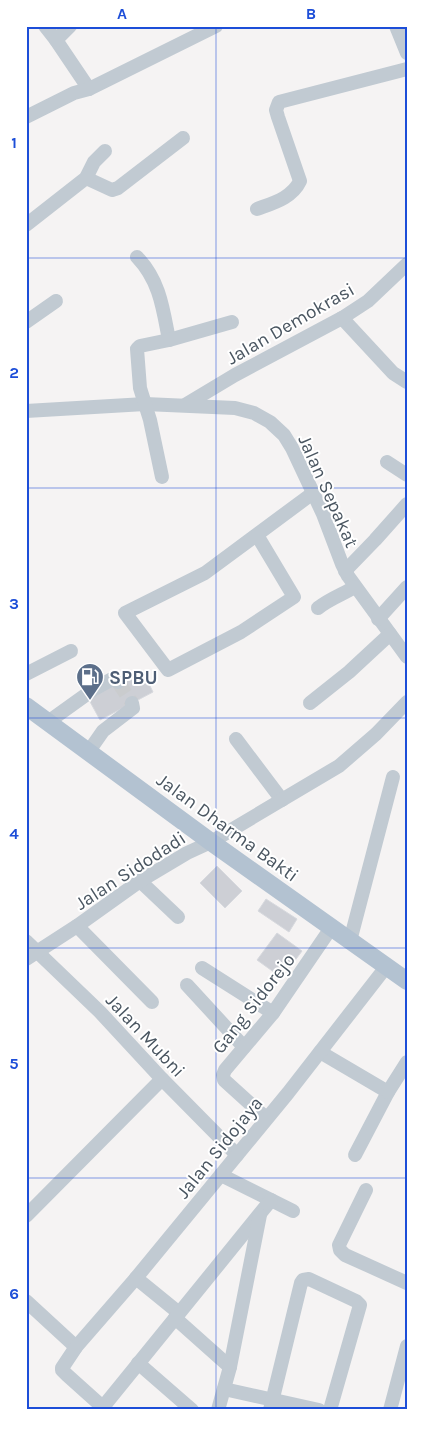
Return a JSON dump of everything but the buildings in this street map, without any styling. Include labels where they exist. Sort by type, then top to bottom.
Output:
[{"type":"main road","name":"Jalan Dharma Bakti","points":[[26,706],[211,842],[407,981]]},
{"type":"street","points":[[45,26],[89,89]]},
{"type":"street","points":[[56,40],[70,26]]},
{"type":"street","points":[[26,117],[74,93],[89,89],[216,26]]},
{"type":"street","points":[[400,30],[407,53]]},
{"type":"street","points":[[257,209],[291,194],[297,188],[300,181],[276,110],[279,102],[407,69]]},
{"type":"street","points":[[86,178],[112,190],[118,188],[183,138]]},
{"type":"street","points":[[26,225],[86,178],[94,162],[105,151]]},
{"type":"street","points":[[137,257],[147,267],[154,280],[159,293],[169,340]]},
{"type":"street","name":"Jalan Demokrasi","points":[[184,405],[235,375],[342,318],[368,301],[407,264]]},
{"type":"street","points":[[26,322],[56,301]]},
{"type":"street","points":[[342,318],[393,373],[407,382]]},
{"type":"street","points":[[162,477],[150,420],[140,388],[137,349],[140,346],[169,340],[232,322]]},
{"type":"street","name":"Jalan Sepakat","points":[[26,411],[145,404],[184,405],[235,408],[254,413],[270,422],[284,435],[313,493],[345,571],[407,657]]},
{"type":"street","points":[[387,462],[407,476]]},
{"type":"street","points":[[257,535],[294,597],[241,632],[168,670],[126,613],[205,573],[313,493]]},
{"type":"street","points":[[345,571],[407,504]]},
{"type":"street","points":[[318,608],[325,602],[355,587]]},
{"type":"street","points":[[378,619],[407,587]]},
{"type":"street","points":[[310,703],[349,672],[390,634]]},
{"type":"street","points":[[26,674],[70,650]]},
{"type":"street","points":[[48,722],[94,689],[114,678],[118,682]]},
{"type":"street","name":"Jalan Sidodadi","points":[[32,956],[140,881],[187,853],[211,842],[339,766],[376,734],[407,702]]},
{"type":"street","points":[[89,751],[103,731],[133,708],[132,703]]},
{"type":"street","points":[[236,739],[282,800]]},
{"type":"street","points":[[350,941],[393,777]]},
{"type":"street","points":[[140,881],[178,917]]},
{"type":"street","points":[[77,926],[152,1002]]},
{"type":"street","name":"Gang Sidorejo","points":[[266,1118],[224,1080],[223,1075],[225,1070],[273,1013],[332,928]]},
{"type":"street","name":"Jalan Mubni","points":[[26,942],[32,956],[100,1012],[162,1079],[237,1155]]},
{"type":"street","name":"Jalan Sidojaya","points":[[105,1409],[62,1370],[76,1347],[136,1278],[288,1093],[386,967]]},
{"type":"street","points":[[202,968],[273,1013]]},
{"type":"street","points":[[187,985],[244,1047]]},
{"type":"street","points":[[320,1052],[388,1092]]},
{"type":"street","points":[[355,1155],[388,1092],[407,1062]]},
{"type":"street","points":[[26,1216],[162,1079]]},
{"type":"street","points":[[221,1175],[293,1211]]},
{"type":"street","points":[[366,1190],[339,1245],[340,1250],[348,1257],[407,1283]]},
{"type":"street","points":[[105,1409],[138,1363],[271,1200]]},
{"type":"street","points":[[218,1410],[230,1367],[261,1211]]},
{"type":"street","points":[[136,1278],[230,1367]]},
{"type":"street","points":[[271,1404],[301,1283],[303,1280],[309,1279],[356,1301],[360,1305],[330,1410]]},
{"type":"street","points":[[26,1301],[76,1347]]},
{"type":"street","points":[[390,1410],[407,1346]]},
{"type":"street","points":[[138,1363],[192,1410]]},
{"type":"street","points":[[224,1389],[271,1404],[319,1410]]},
{"type":"tunnel","points":[[118,682],[132,703]]},
{"type":"place","name":"SPBU","points":[[90,701]]}]
